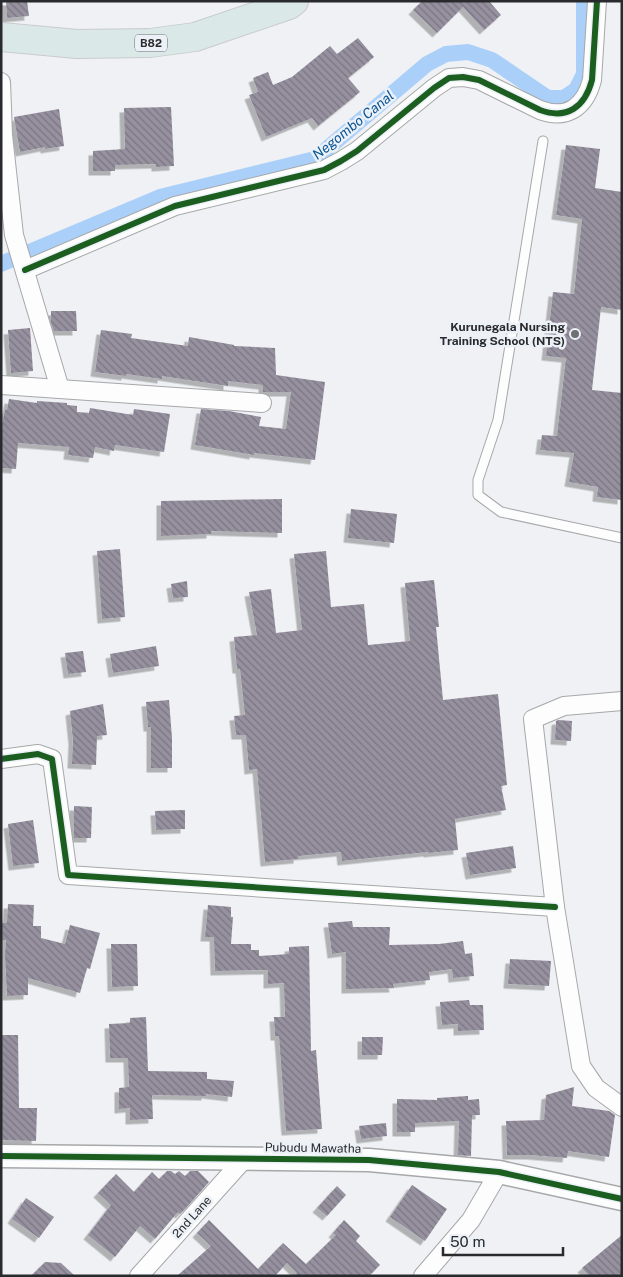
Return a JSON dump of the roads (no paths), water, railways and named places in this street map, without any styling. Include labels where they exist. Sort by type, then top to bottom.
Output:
[{"type":"main road","name":"B82","points":[[1,37],[77,44],[150,43],[195,37],[289,5],[294,1]]},
{"type":"street","points":[[25,270],[176,206],[324,170],[341,162],[357,151],[449,78],[463,77],[479,80],[550,114],[561,114],[573,109],[582,102],[589,91],[592,80],[597,1]]},
{"type":"street","points":[[1,82],[8,240],[25,270],[60,389]]},
{"type":"street","points":[[1,385],[262,403]]},
{"type":"street","points":[[622,700],[564,706],[533,719],[555,907],[581,1066],[596,1088],[622,1107]]},
{"type":"street","points":[[1,759],[38,754],[52,759],[68,875],[555,907]]},
{"type":"street","name":"Pubudu Mawatha","points":[[1,1156],[369,1160],[499,1172],[622,1199]]},
{"type":"street","name":"2nd Lane","points":[[139,1276],[245,1158]]},
{"type":"street","points":[[423,1276],[471,1220],[499,1172]]},
{"type":"lane","points":[[542,141],[498,420],[478,480],[478,495],[501,512],[622,538]]},
{"type":"waterway","name":"Negombo Canal","points":[[1,264],[160,197],[315,159],[427,64],[446,54],[468,52],[492,60],[548,98],[564,98],[576,90],[584,74],[584,1]]},
{"type":"place","name":"Kurunegala Nursing Training School (NTS)","points":[[575,334]]}]
